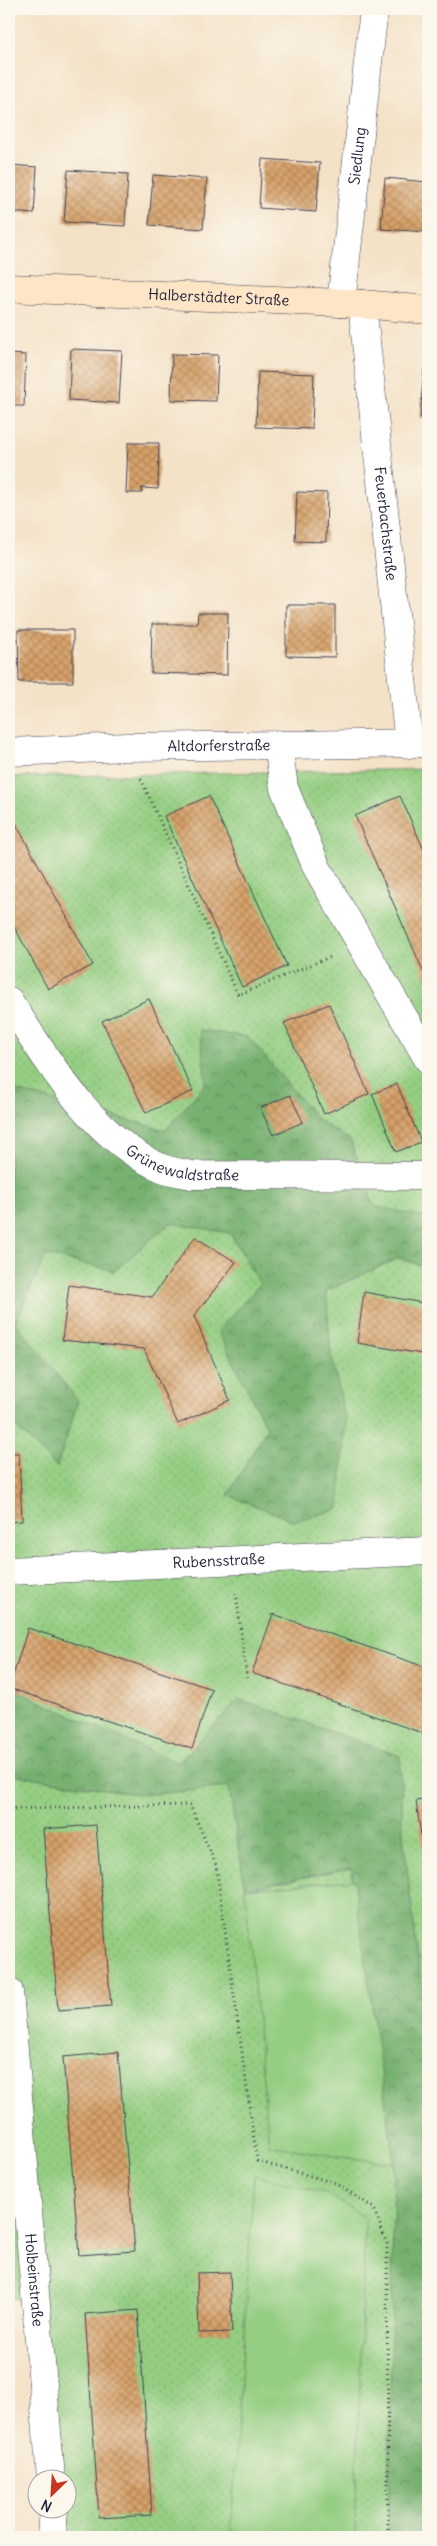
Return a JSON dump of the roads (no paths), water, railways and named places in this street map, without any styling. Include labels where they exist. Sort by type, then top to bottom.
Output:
[{"type":"main road","name":"Halberstädter Straße","points":[[9,288],[352,303],[428,310]]},
{"type":"street","name":"Siedlung","points":[[352,303],[374,9]]},
{"type":"street","name":"Feuerbachstraße","points":[[352,303],[419,743]]},
{"type":"street","name":"Altdorferstraße","points":[[9,752],[127,747],[419,743]]},
{"type":"street","points":[[278,744],[284,788],[317,868],[428,1059]]},
{"type":"street","name":"Grünewaldstraße","points":[[9,1001],[60,1079],[102,1126],[135,1152],[163,1168],[192,1175],[428,1176]]},
{"type":"street","name":"Rubensstraße","points":[[9,1571],[428,1551]]},
{"type":"street","name":"Holbeinstraße","points":[[9,1992],[50,2468]]},
{"type":"street","points":[[52,2537],[53,2518]]}]
